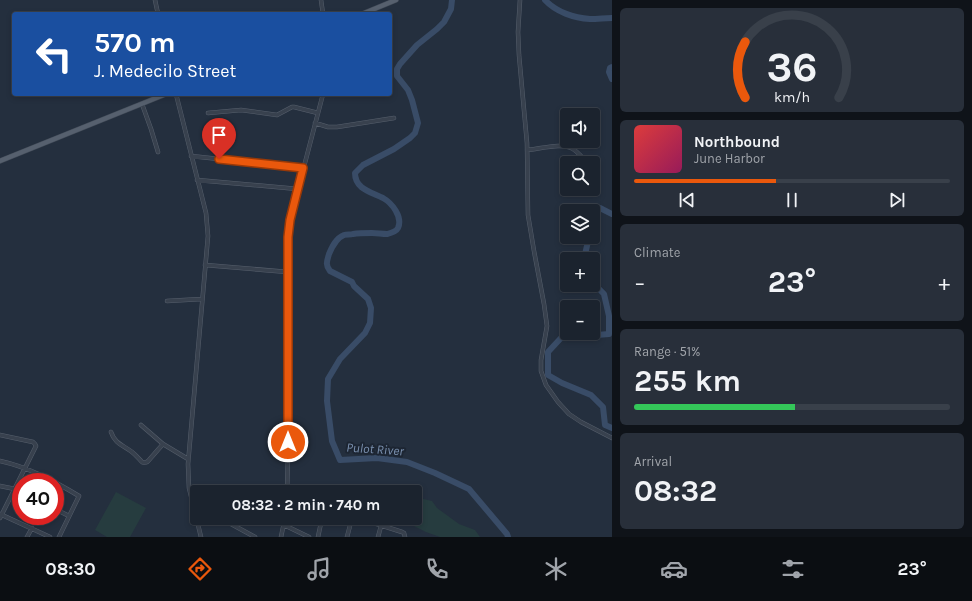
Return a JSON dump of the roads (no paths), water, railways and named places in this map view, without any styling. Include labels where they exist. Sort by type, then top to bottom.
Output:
[{"type":"main road","points":[[367,12],[396,0]]},
{"type":"main road","points":[[0,162],[161,96]]},
{"type":"street","points":[[155,0],[158,12]]},
{"type":"street","points":[[321,0],[323,12]]},
{"type":"street","points":[[520,0],[518,55],[527,150],[529,220],[547,326],[541,360],[541,371],[546,385],[569,414],[612,438]]},
{"type":"street","points":[[176,96],[206,213],[208,236],[188,459],[190,494]]},
{"type":"street","points":[[287,485],[289,230],[303,168],[322,96]]},
{"type":"street","points":[[142,104],[158,152]]},
{"type":"street","points":[[208,114],[241,110],[277,115],[292,107],[318,113]]},
{"type":"street","points":[[315,123],[328,127],[337,127],[394,118]]},
{"type":"street","points":[[527,150],[564,146],[573,149],[581,156]]},
{"type":"street","points":[[191,156],[303,168]]},
{"type":"street","points":[[197,180],[298,189]]},
{"type":"street","points":[[205,265],[288,272]]},
{"type":"street","points":[[167,301],[202,299]]},
{"type":"street","points":[[140,425],[163,444],[188,459]]},
{"type":"street","points":[[111,432],[113,438],[117,442],[144,463],[147,462],[163,444]]},
{"type":"street","points":[[0,435],[33,442],[36,444],[23,473]]},
{"type":"street","points":[[0,461],[25,468],[60,484],[79,496],[59,537]]},
{"type":"street","points":[[0,486],[12,488]]},
{"type":"street","points":[[0,518],[12,494]]},
{"type":"street","points":[[1,514],[50,537]]},
{"type":"street","points":[[64,514],[69,516]]},
{"type":"street","points":[[198,525],[201,537]]},
{"type":"street","points":[[233,525],[255,537]]},
{"type":"street","points":[[281,537],[284,525],[309,537]]},
{"type":"street","points":[[318,537],[321,525]]},
{"type":"street","points":[[347,537],[350,525]]},
{"type":"street","points":[[378,525],[402,532],[405,536]]},
{"type":"street","points":[[378,537],[381,526]]},
{"type":"street","points":[[27,537],[32,528]]},
{"type":"waterway","name":"Pulot River","points":[[452,0],[451,9],[444,22],[417,45],[397,69],[397,76],[408,90],[412,100],[418,123],[415,133],[394,149],[363,165],[355,173],[358,183],[364,189],[390,203],[398,215],[398,228],[387,234],[364,233],[341,236],[329,254],[327,261],[328,269],[352,282],[354,286],[368,299],[371,308],[370,323],[365,333],[340,359],[328,379],[327,401],[332,441],[340,460],[377,458],[407,462],[435,473],[469,489],[508,537]]},
{"type":"waterway","points":[[545,0],[554,8],[572,16],[590,19],[612,18]]},
{"type":"waterway","points":[[612,67],[610,68],[609,72],[612,79]]},
{"type":"waterway","points":[[600,208],[612,214]]},
{"type":"waterway","points":[[586,252],[587,244]]},
{"type":"waterway","points":[[600,290],[604,294],[609,316],[609,334],[561,338],[548,352],[548,375],[562,383],[591,395],[603,407],[605,425],[612,428]]}]
